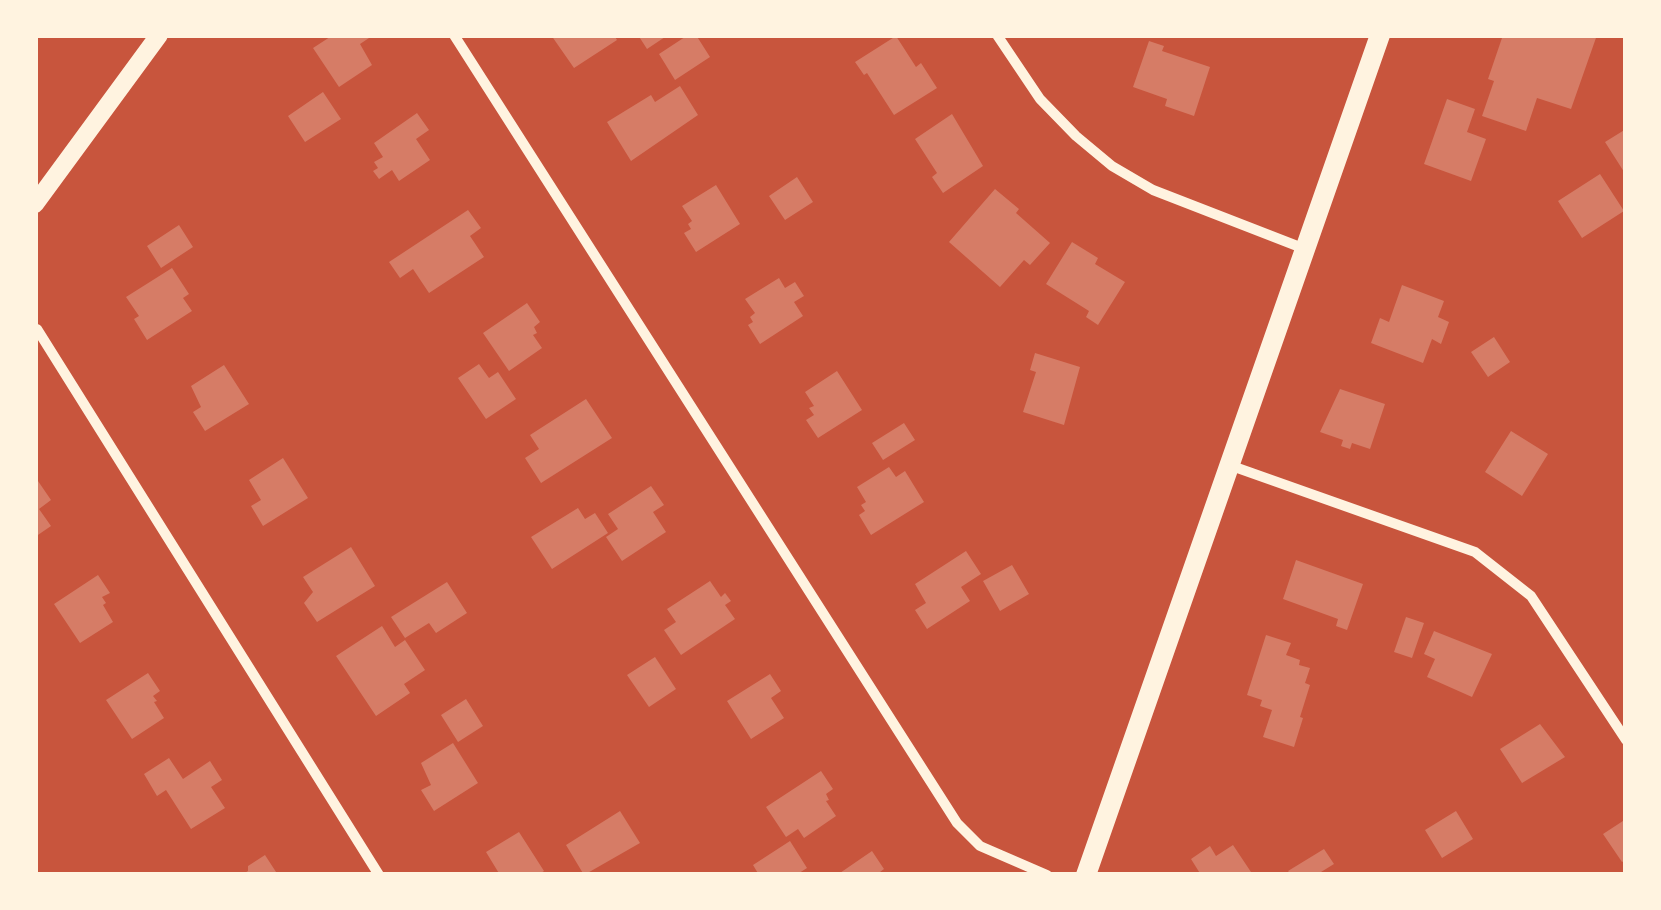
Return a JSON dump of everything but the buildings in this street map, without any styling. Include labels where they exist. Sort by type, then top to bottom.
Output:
[{"type":"main road","points":[[1086,875],[1380,35]]},
{"type":"street","points":[[35,204],[158,35]]},
{"type":"street","points":[[454,35],[957,823],[980,846],[1048,875]]},
{"type":"street","points":[[997,35],[1040,99],[1112,166],[1153,190],[1306,249]]},
{"type":"street","points":[[37,329],[380,875]]},
{"type":"street","points":[[1230,466],[1475,552],[1532,596],[1626,740]]}]
